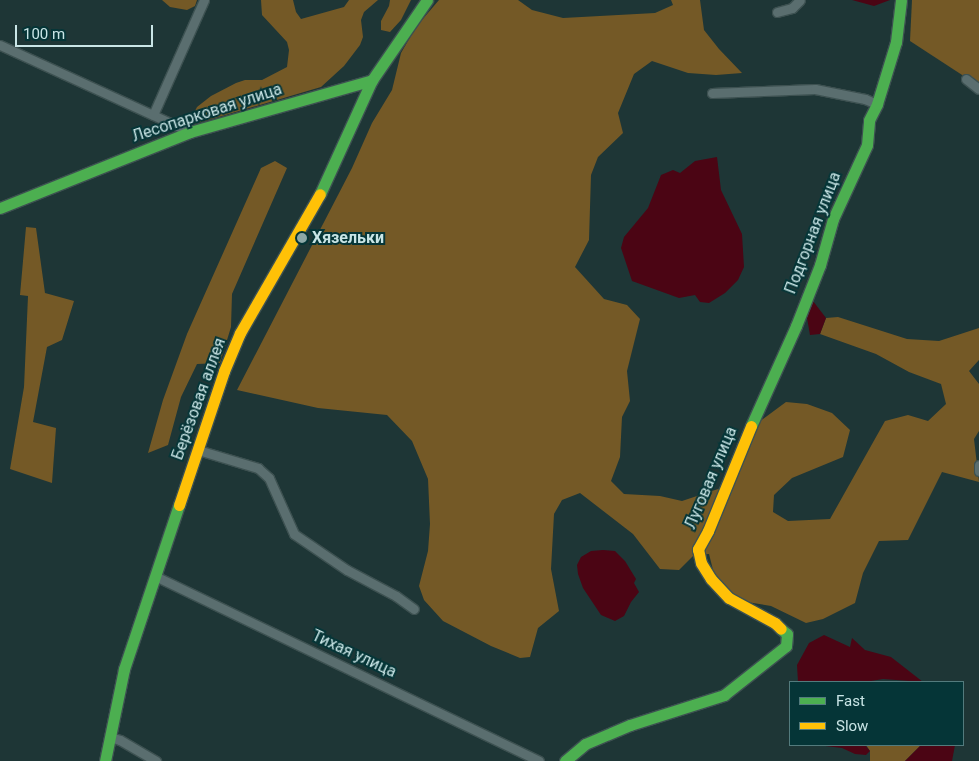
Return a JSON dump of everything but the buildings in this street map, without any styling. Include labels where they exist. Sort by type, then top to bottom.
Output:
[{"type":"street","points":[[153,115],[204,0]]},
{"type":"street","name":"Берёзовая аллея","points":[[106,756],[124,669],[224,371],[240,333],[325,185],[372,80],[427,0]]},
{"type":"street","points":[[777,12],[792,8],[800,0]]},
{"type":"street","name":"Подгорная улица","points":[[791,334],[820,265],[833,219],[867,145],[869,120],[877,104],[896,42],[901,0]]},
{"type":"street","points":[[0,45],[190,132]]},
{"type":"street","points":[[966,79],[979,89]]},
{"type":"street","name":"Лесопарковая улица","points":[[0,208],[48,190],[148,147],[190,132],[372,80]]},
{"type":"street","points":[[712,93],[816,89],[866,99],[877,104]]},
{"type":"street","name":"Луговая улица","points":[[565,761],[585,744],[630,725],[724,695],[786,646],[787,634],[775,623],[729,598],[711,579],[701,563],[698,549],[708,531],[736,460],[791,334]]},
{"type":"street","points":[[198,450],[258,468],[269,478],[294,534],[348,570],[396,596],[414,610]]},
{"type":"street","points":[[979,465],[979,471]]},
{"type":"street","name":"Тихая улица","points":[[155,576],[539,761]]},
{"type":"street","points":[[110,737],[120,740],[156,761]]},
{"type":"shaded area","points":[[162,0],[197,0],[195,6],[187,10],[170,7]]},
{"type":"shaded area","points":[[261,0],[293,0],[296,12],[301,19],[344,7],[349,0],[378,0],[364,12],[361,20],[363,37],[360,45],[344,66],[321,87],[195,124],[193,115],[197,107],[211,96],[245,80],[262,80],[287,67],[289,50],[287,42],[262,15]]},
{"type":"shaded area","points":[[390,0],[411,0],[401,20],[390,32],[381,30],[381,21]]},
{"type":"shaded area","points":[[439,0],[518,0],[532,10],[563,18],[655,13],[673,5],[671,0],[700,0],[704,30],[742,73],[716,75],[688,73],[652,61],[634,74],[618,113],[623,133],[598,157],[591,175],[589,240],[575,267],[604,299],[627,305],[640,319],[627,371],[630,401],[622,417],[620,457],[611,481],[624,494],[660,496],[682,501],[730,485],[755,425],[786,402],[807,404],[832,413],[850,430],[843,457],[792,478],[774,495],[773,512],[788,521],[830,519],[885,421],[908,415],[928,421],[946,404],[941,384],[909,372],[876,354],[820,334],[826,318],[838,317],[907,339],[939,341],[979,328],[979,360],[969,371],[979,384],[979,431],[974,439],[979,482],[942,472],[908,540],[879,541],[863,573],[855,603],[823,619],[806,623],[771,606],[741,601],[723,591],[714,574],[709,554],[694,555],[679,570],[660,569],[633,534],[580,493],[562,500],[554,514],[551,569],[559,611],[538,628],[530,657],[520,658],[491,646],[443,621],[424,600],[419,586],[428,551],[430,524],[428,479],[412,441],[387,415],[318,408],[237,390],[352,168],[372,123],[392,90],[401,53],[416,27]]},
{"type":"shaded area","points":[[852,0],[890,0],[874,6]]},
{"type":"shaded area","points":[[912,0],[979,0],[979,86],[910,41]]},
{"type":"shaded area","points":[[717,157],[721,190],[742,234],[744,267],[738,280],[725,293],[709,303],[700,302],[695,295],[679,298],[632,281],[621,248],[624,237],[648,208],[661,175],[673,170],[680,173],[695,161]]},
{"type":"shaded area","points":[[275,161],[287,168],[232,294],[231,327],[220,363],[197,364],[181,397],[168,445],[148,453],[163,400],[187,334],[261,168]]},
{"type":"shaded area","points":[[26,227],[36,228],[45,293],[74,301],[62,340],[47,347],[33,422],[56,428],[52,483],[10,469],[24,387],[28,296],[20,295]]},
{"type":"shaded area","points":[[813,301],[826,318],[820,334],[810,335],[806,312]]},
{"type":"shaded area","points":[[591,551],[615,551],[625,561],[636,579],[634,583],[639,592],[624,616],[615,621],[601,615],[583,588],[578,574],[577,565],[581,557]]},
{"type":"shaded area","points":[[824,635],[850,647],[852,638],[865,650],[891,657],[922,681],[883,679],[871,681],[798,681],[797,665],[809,643]]},
{"type":"shaded area","points":[[825,746],[866,746],[870,751],[866,755],[855,754],[842,748]]},
{"type":"shaded area","points":[[867,746],[920,746],[905,761],[870,761],[870,751]]},
{"type":"shaded area","points":[[920,746],[955,746],[952,761],[905,761]]},
{"type":"traffic: fast","points":[[320,194],[372,80],[427,0]]},
{"type":"traffic: fast","points":[[751,426],[796,326],[820,265],[833,219],[867,145],[869,120],[877,104],[896,42],[901,0]]},
{"type":"traffic: fast","points":[[0,208],[190,132],[372,80]]},
{"type":"traffic: fast","points":[[105,761],[124,669],[179,505]]},
{"type":"traffic: fast","points":[[565,761],[585,744],[630,725],[724,695],[786,646],[787,634],[781,629]]},
{"type":"traffic: slow","points":[[179,505],[224,371],[240,333],[320,194]]},
{"type":"traffic: slow","points":[[751,426],[708,531],[698,549],[701,563],[711,579],[729,598],[775,623],[781,629]]},
{"type":"place","name":"Хязельки","points":[[302,238]]}]
